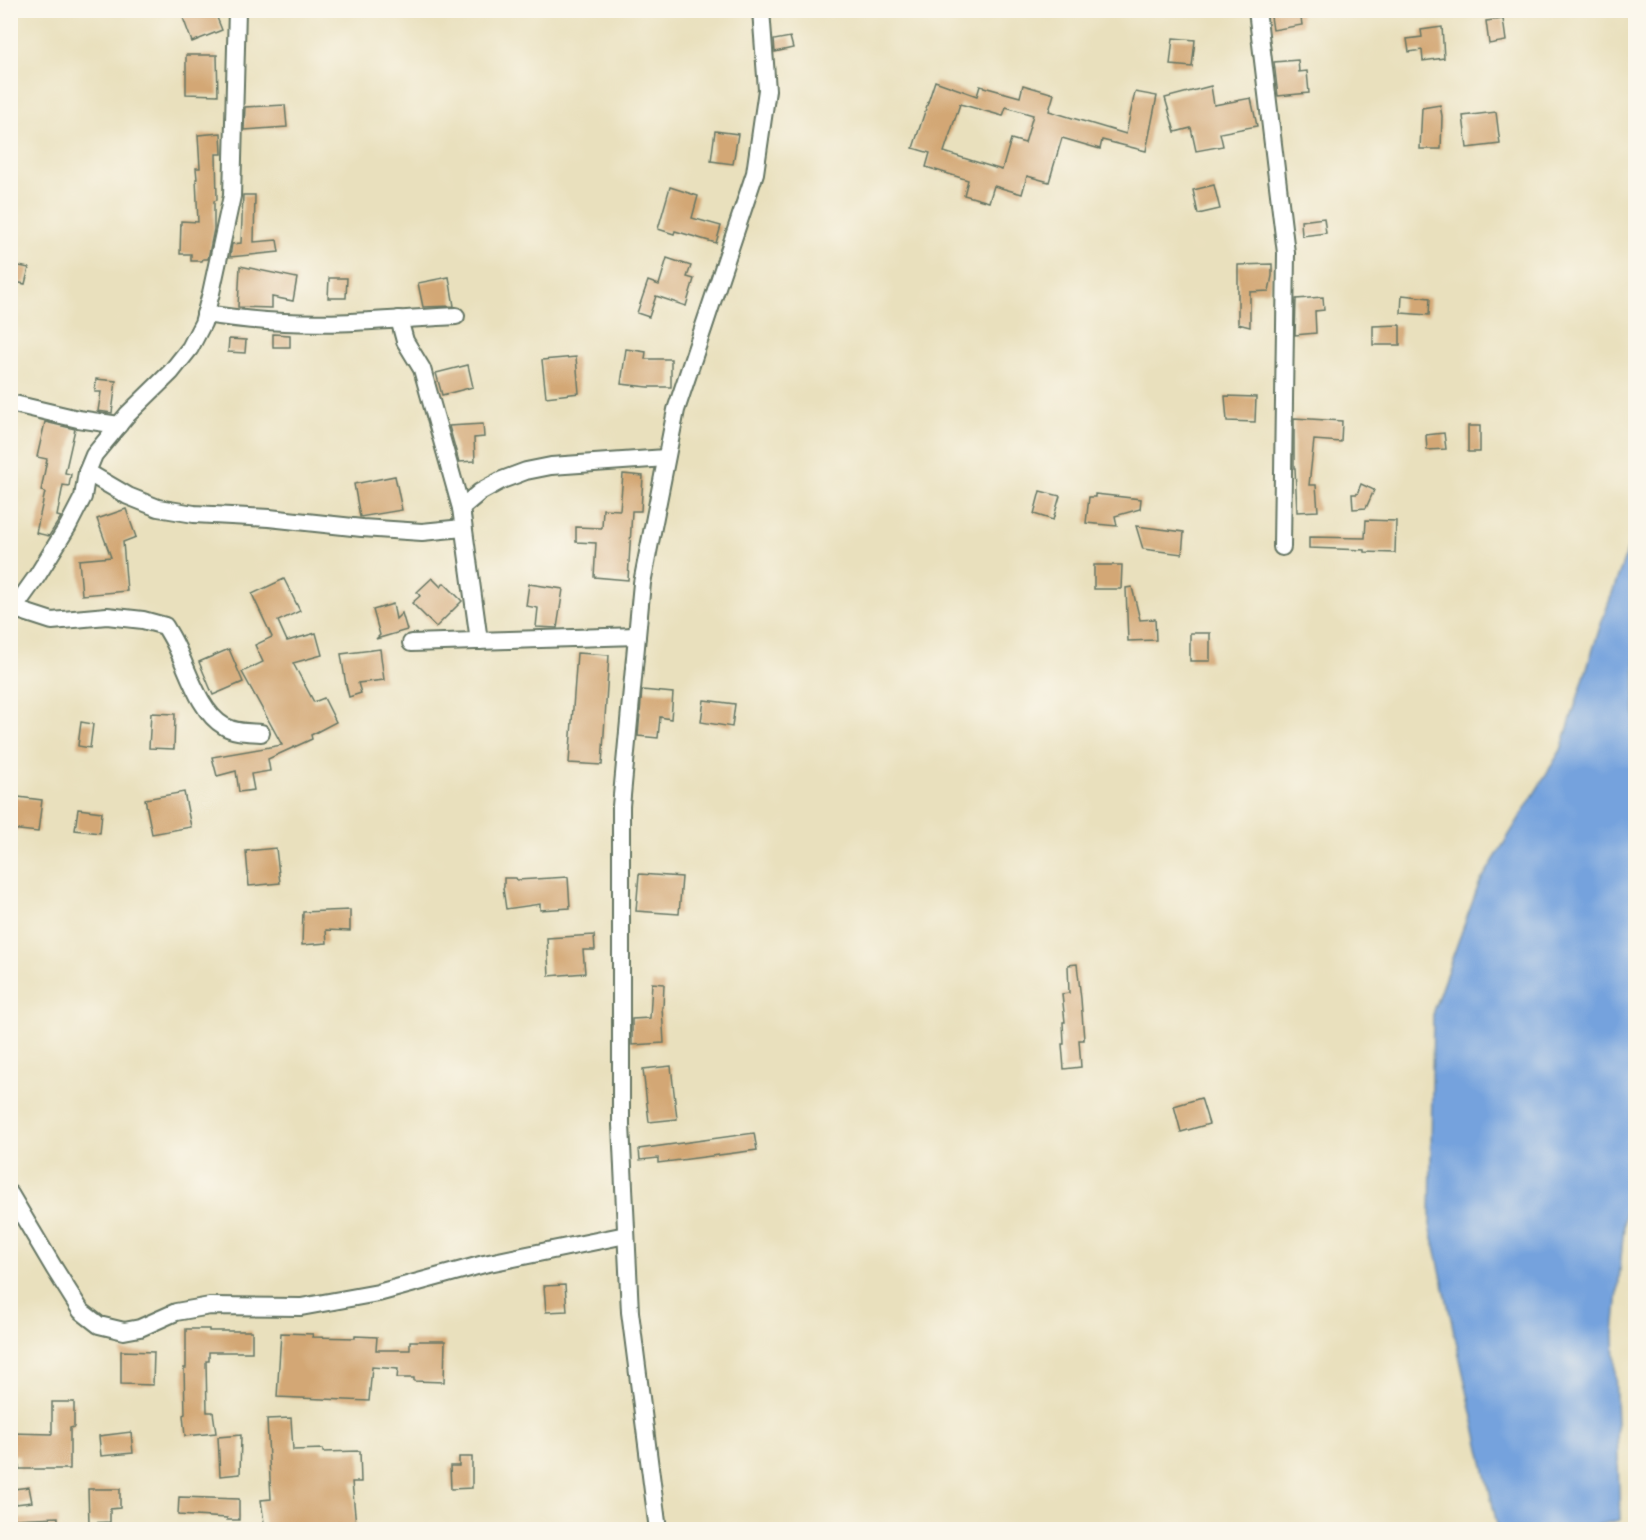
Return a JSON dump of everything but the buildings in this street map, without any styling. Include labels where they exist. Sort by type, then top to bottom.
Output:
[{"type":"street","points":[[237,10],[232,196],[203,323],[190,348],[171,372],[127,415],[94,454],[87,472],[83,497],[68,526],[13,611],[52,621],[107,616],[143,620],[165,626],[203,705],[211,714],[223,726],[241,732],[261,733]]},
{"type":"street","points":[[658,1530],[630,1312],[626,1235],[621,1125],[621,806],[642,583],[676,410],[755,173],[767,90],[761,10]]},
{"type":"street","points":[[1257,10],[1286,253],[1282,547]]},
{"type":"street","points":[[205,314],[246,320],[286,322],[456,316]]},
{"type":"street","points":[[399,319],[405,342],[422,369],[460,508],[479,641]]},
{"type":"street","points":[[10,403],[78,419],[119,425]]},
{"type":"street","points":[[460,508],[480,492],[526,471],[551,465],[666,458]]},
{"type":"street","points":[[87,472],[128,496],[159,508],[194,514],[269,518],[422,532],[464,528]]},
{"type":"street","points":[[411,643],[637,636]]},
{"type":"street","points":[[10,1194],[81,1311],[99,1325],[124,1331],[140,1328],[176,1312],[210,1306],[301,1307],[378,1293],[484,1264],[626,1235]]},
{"type":"water","points":[[1635,529],[1636,1097],[1614,1334],[1620,1520],[1580,1529],[1498,1529],[1430,1225],[1433,1011],[1479,884],[1561,750],[1600,627]]}]
